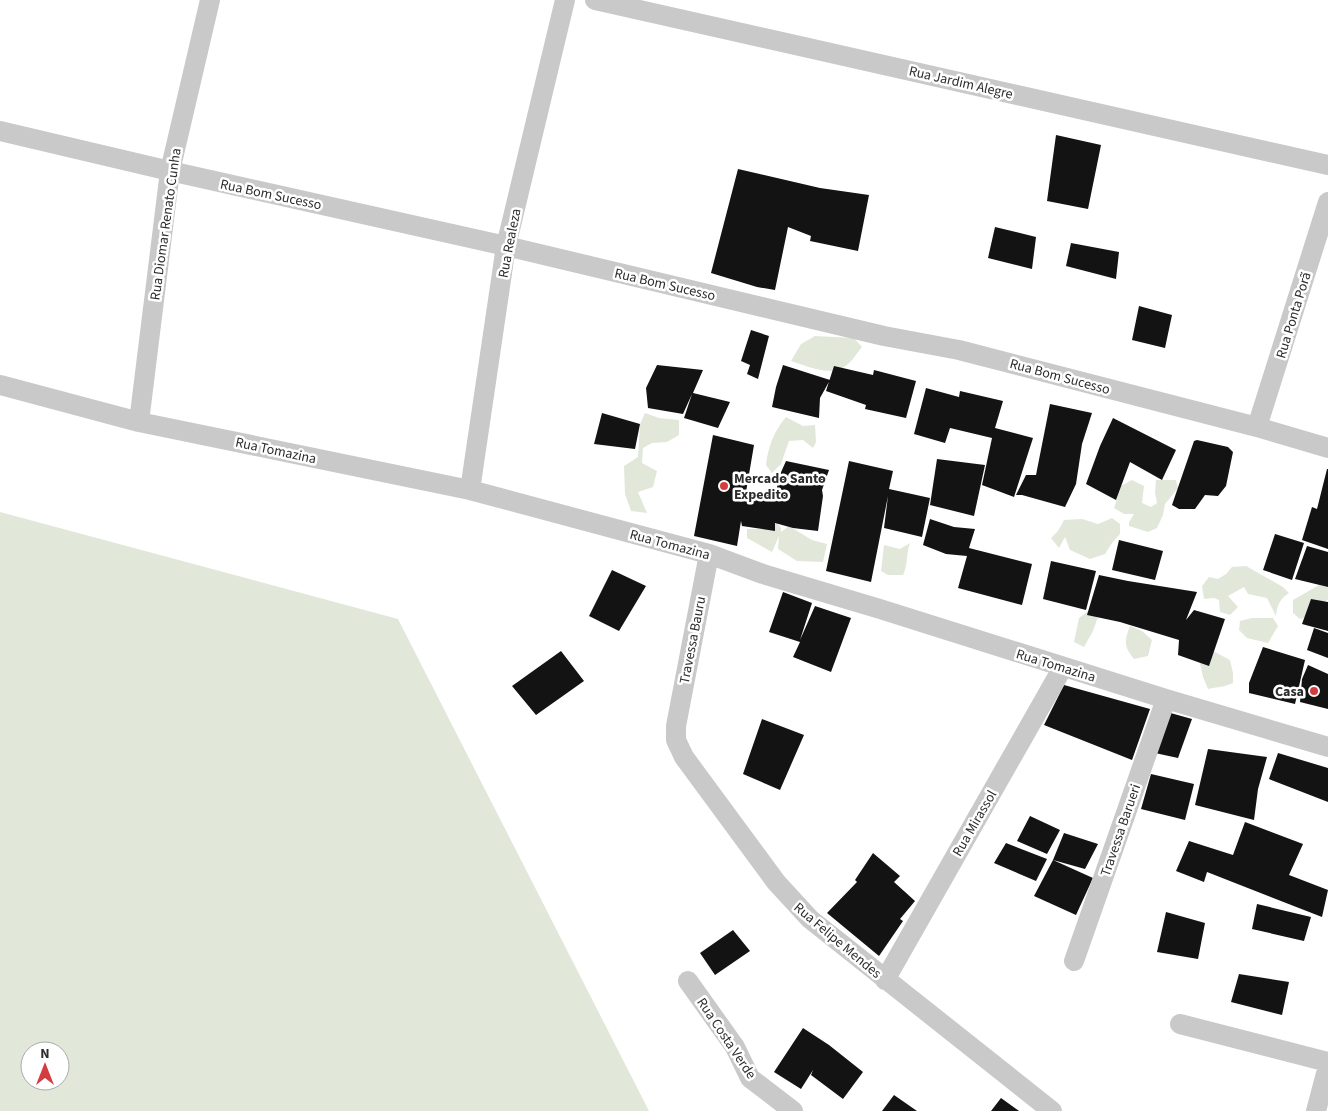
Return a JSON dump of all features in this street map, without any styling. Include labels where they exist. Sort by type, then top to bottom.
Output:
[{"type":"street","name":"Rua Diomar Renato Cunha","points":[[139,422],[170,171],[210,0]]},
{"type":"street","name":"Rua Realeza","points":[[470,490],[506,246],[565,0]]},
{"type":"street","name":"Rua Jardim Alegre","points":[[595,0],[1328,164]]},
{"type":"street","name":"Rua Bom Sucesso","points":[[0,131],[506,246],[884,336],[959,350],[1257,427],[1328,448]]},
{"type":"street","name":"Rua Ponta Porã","points":[[1257,427],[1328,202]]},
{"type":"street","name":"Rua Tomazina","points":[[0,385],[139,422],[470,490],[709,554],[763,574],[1166,699],[1328,747]]},
{"type":"street","name":"Travessa Bauru","points":[[676,726],[709,554]]},
{"type":"street","name":"Rua Mirassol","points":[[885,980],[1063,667]]},
{"type":"street","name":"Travessa Barueri","points":[[1074,961],[1166,699]]},
{"type":"street","name":"Rua Felipe Mendes","points":[[676,726],[676,740],[684,757],[791,900],[825,932],[1052,1111]]},
{"type":"street","name":"Rua Costa Verde","points":[[688,981],[735,1047],[750,1078],[794,1111]]},
{"type":"street","points":[[1180,1024],[1328,1064],[1316,1111]]},
{"type":"shaded area","points":[[815,336],[854,338],[862,347],[847,365],[833,371],[819,370],[791,361],[801,344]]},
{"type":"shaded area","points":[[645,413],[659,418],[679,420],[679,435],[667,442],[652,443],[643,448],[642,463],[657,471],[653,487],[638,492],[647,513],[631,511],[625,494],[624,466],[638,457],[640,424]]},
{"type":"shaded area","points":[[786,417],[803,426],[815,425],[816,442],[813,448],[803,440],[789,441],[781,464],[772,473],[766,465],[768,452],[775,434]]},
{"type":"shaded area","points":[[1132,480],[1144,486],[1142,503],[1151,507],[1157,503],[1155,493],[1156,480],[1176,480],[1178,488],[1165,504],[1163,515],[1157,528],[1148,532],[1129,526],[1129,522],[1134,514],[1124,514],[1114,508],[1121,486]]},
{"type":"shaded area","points":[[0,512],[398,619],[649,1111],[0,1111]]},
{"type":"shaded area","points":[[1112,518],[1120,524],[1120,534],[1105,554],[1090,559],[1070,550],[1065,537],[1059,548],[1051,538],[1058,531],[1064,520],[1082,519],[1098,524]]},
{"type":"shaded area","points":[[777,523],[781,528],[781,532],[789,526],[812,540],[827,544],[823,562],[797,561],[778,549],[779,536],[772,552],[747,538],[747,529],[765,529]]},
{"type":"shaded area","points":[[910,543],[903,575],[888,575],[881,571],[884,545],[900,549]]},
{"type":"shaded area","points":[[1246,566],[1283,587],[1289,593],[1280,603],[1276,616],[1267,598],[1248,594],[1244,587],[1228,596],[1238,607],[1230,615],[1220,612],[1219,600],[1214,598],[1204,599],[1202,586],[1209,577],[1218,579],[1232,567]]},
{"type":"shaded area","points":[[1319,585],[1328,587],[1328,600],[1316,604],[1308,617],[1300,619],[1293,613],[1293,600]]},
{"type":"shaded area","points":[[1088,611],[1098,617],[1084,647],[1074,642],[1079,618]]},
{"type":"shaded area","points":[[1252,618],[1273,618],[1278,626],[1268,643],[1247,638],[1239,630],[1240,621]]},
{"type":"shaded area","points":[[1130,626],[1142,631],[1152,640],[1148,656],[1134,659],[1128,651],[1126,640]]},
{"type":"shaded area","points":[[1204,643],[1215,652],[1230,660],[1233,683],[1208,689],[1203,677],[1198,654]]},
{"type":"building","points":[[1056,135],[1101,145],[1088,209],[1047,201]]},
{"type":"building","points":[[738,169],[820,188],[869,195],[858,251],[810,241],[811,236],[788,227],[775,290],[757,287],[711,273]]},
{"type":"building","points":[[995,227],[1036,237],[1032,269],[988,258]]},
{"type":"building","points":[[1071,243],[1119,252],[1116,279],[1066,266]]},
{"type":"building","points":[[1139,306],[1172,315],[1165,348],[1132,340]]},
{"type":"building","points":[[751,330],[769,336],[758,379],[747,374],[750,365],[741,361]]},
{"type":"building","points":[[657,365],[703,370],[693,393],[730,402],[718,428],[684,418],[692,394],[683,414],[648,408],[646,388]]},
{"type":"building","points":[[783,365],[830,380],[820,398],[819,418],[772,407]]},
{"type":"building","points":[[834,366],[873,375],[874,370],[916,381],[906,418],[865,409],[866,405],[826,391]]},
{"type":"building","points":[[926,388],[959,397],[960,391],[1003,401],[995,428],[1033,438],[1014,497],[982,485],[992,438],[950,428],[945,443],[914,434]]},
{"type":"building","points":[[1050,404],[1092,413],[1082,444],[1076,484],[1065,507],[1016,495],[1026,475],[1036,475]]},
{"type":"building","points":[[602,413],[640,424],[635,449],[594,444]]},
{"type":"building","points":[[1113,418],[1176,450],[1162,480],[1130,462],[1116,500],[1086,484]]},
{"type":"building","points":[[713,435],[754,445],[745,498],[748,491],[776,496],[778,479],[786,461],[829,470],[822,490],[823,496],[818,531],[793,528],[775,523],[775,531],[742,526],[741,521],[737,546],[694,536]]},
{"type":"building","points":[[1197,440],[1228,447],[1233,452],[1226,486],[1218,496],[1205,495],[1195,509],[1179,509],[1172,505],[1194,441]]},
{"type":"building","points":[[937,459],[985,465],[974,516],[930,505]]},
{"type":"building","points":[[849,461],[893,471],[889,489],[930,498],[922,537],[884,528],[888,496],[871,582],[826,571]]},
{"type":"building","points":[[1327,469],[1328,549],[1302,540],[1312,507],[1317,509]]},
{"type":"building","points":[[930,519],[954,527],[975,529],[969,548],[1032,564],[1022,605],[958,588],[967,556],[946,554],[923,545]]},
{"type":"building","points":[[1275,534],[1304,543],[1292,580],[1263,570]]},
{"type":"building","points":[[1119,540],[1163,551],[1155,580],[1112,570]]},
{"type":"building","points":[[1307,546],[1328,552],[1328,587],[1295,579]]},
{"type":"building","points":[[1051,561],[1096,571],[1086,610],[1043,599]]},
{"type":"building","points":[[612,570],[646,586],[619,631],[589,616]]},
{"type":"building","points":[[1099,575],[1197,592],[1186,620],[1194,610],[1225,619],[1209,666],[1178,655],[1179,640],[1120,622],[1087,615]]},
{"type":"building","points":[[783,592],[812,603],[800,640],[815,606],[851,618],[831,672],[793,657],[800,642],[769,632]]},
{"type":"building","points":[[1311,599],[1328,602],[1328,631],[1302,624]]},
{"type":"building","points":[[1314,628],[1328,633],[1328,658],[1307,650]]},
{"type":"building","points":[[1263,647],[1305,660],[1295,704],[1249,693],[1249,683]]},
{"type":"building","points":[[561,651],[584,681],[536,715],[512,686]]},
{"type":"building","name":"Casa","points":[[1308,665],[1328,674],[1328,709],[1300,702],[1302,679]]},
{"type":"building","points":[[1064,685],[1150,709],[1132,760],[1044,725]]},
{"type":"building","points":[[1167,712],[1192,719],[1178,758],[1155,753]]},
{"type":"building","points":[[762,719],[804,735],[780,790],[743,774]]},
{"type":"building","points":[[1208,749],[1267,757],[1258,789],[1254,820],[1195,805]]},
{"type":"building","points":[[1278,753],[1328,768],[1328,802],[1269,779]]},
{"type":"building","points":[[1151,774],[1194,784],[1185,820],[1141,809]]},
{"type":"building","points":[[1030,816],[1060,830],[1047,854],[1017,841]]},
{"type":"building","points":[[1245,822],[1303,844],[1289,875],[1328,890],[1322,917],[1207,872],[1204,882],[1176,871],[1189,841],[1233,855]]},
{"type":"building","points":[[1064,833],[1098,844],[1085,869],[1053,860]]},
{"type":"building","points":[[1006,843],[1047,859],[1036,881],[994,863]]},
{"type":"building","points":[[873,853],[900,876],[894,882],[915,901],[900,919],[903,921],[879,956],[827,913],[857,882],[855,880]]},
{"type":"building","points":[[1053,860],[1093,878],[1076,915],[1034,896]]},
{"type":"building","points":[[1257,904],[1311,917],[1304,941],[1252,929]]},
{"type":"building","points":[[1166,912],[1205,923],[1198,959],[1157,952]]},
{"type":"building","points":[[733,930],[750,951],[715,975],[700,953]]},
{"type":"building","points":[[1239,974],[1289,982],[1282,1015],[1231,1002]]},
{"type":"building","points":[[803,1028],[829,1045],[863,1072],[843,1099],[811,1075],[813,1070],[801,1089],[774,1072]]},
{"type":"building","points":[[894,1095],[917,1111],[882,1111]]},
{"type":"building","points":[[1001,1098],[1019,1111],[991,1111]]},
{"type":"place","name":"Mercado Santo Expedito","points":[[724,486]]},
{"type":"place","name":"Casa","points":[[1314,691]]}]
